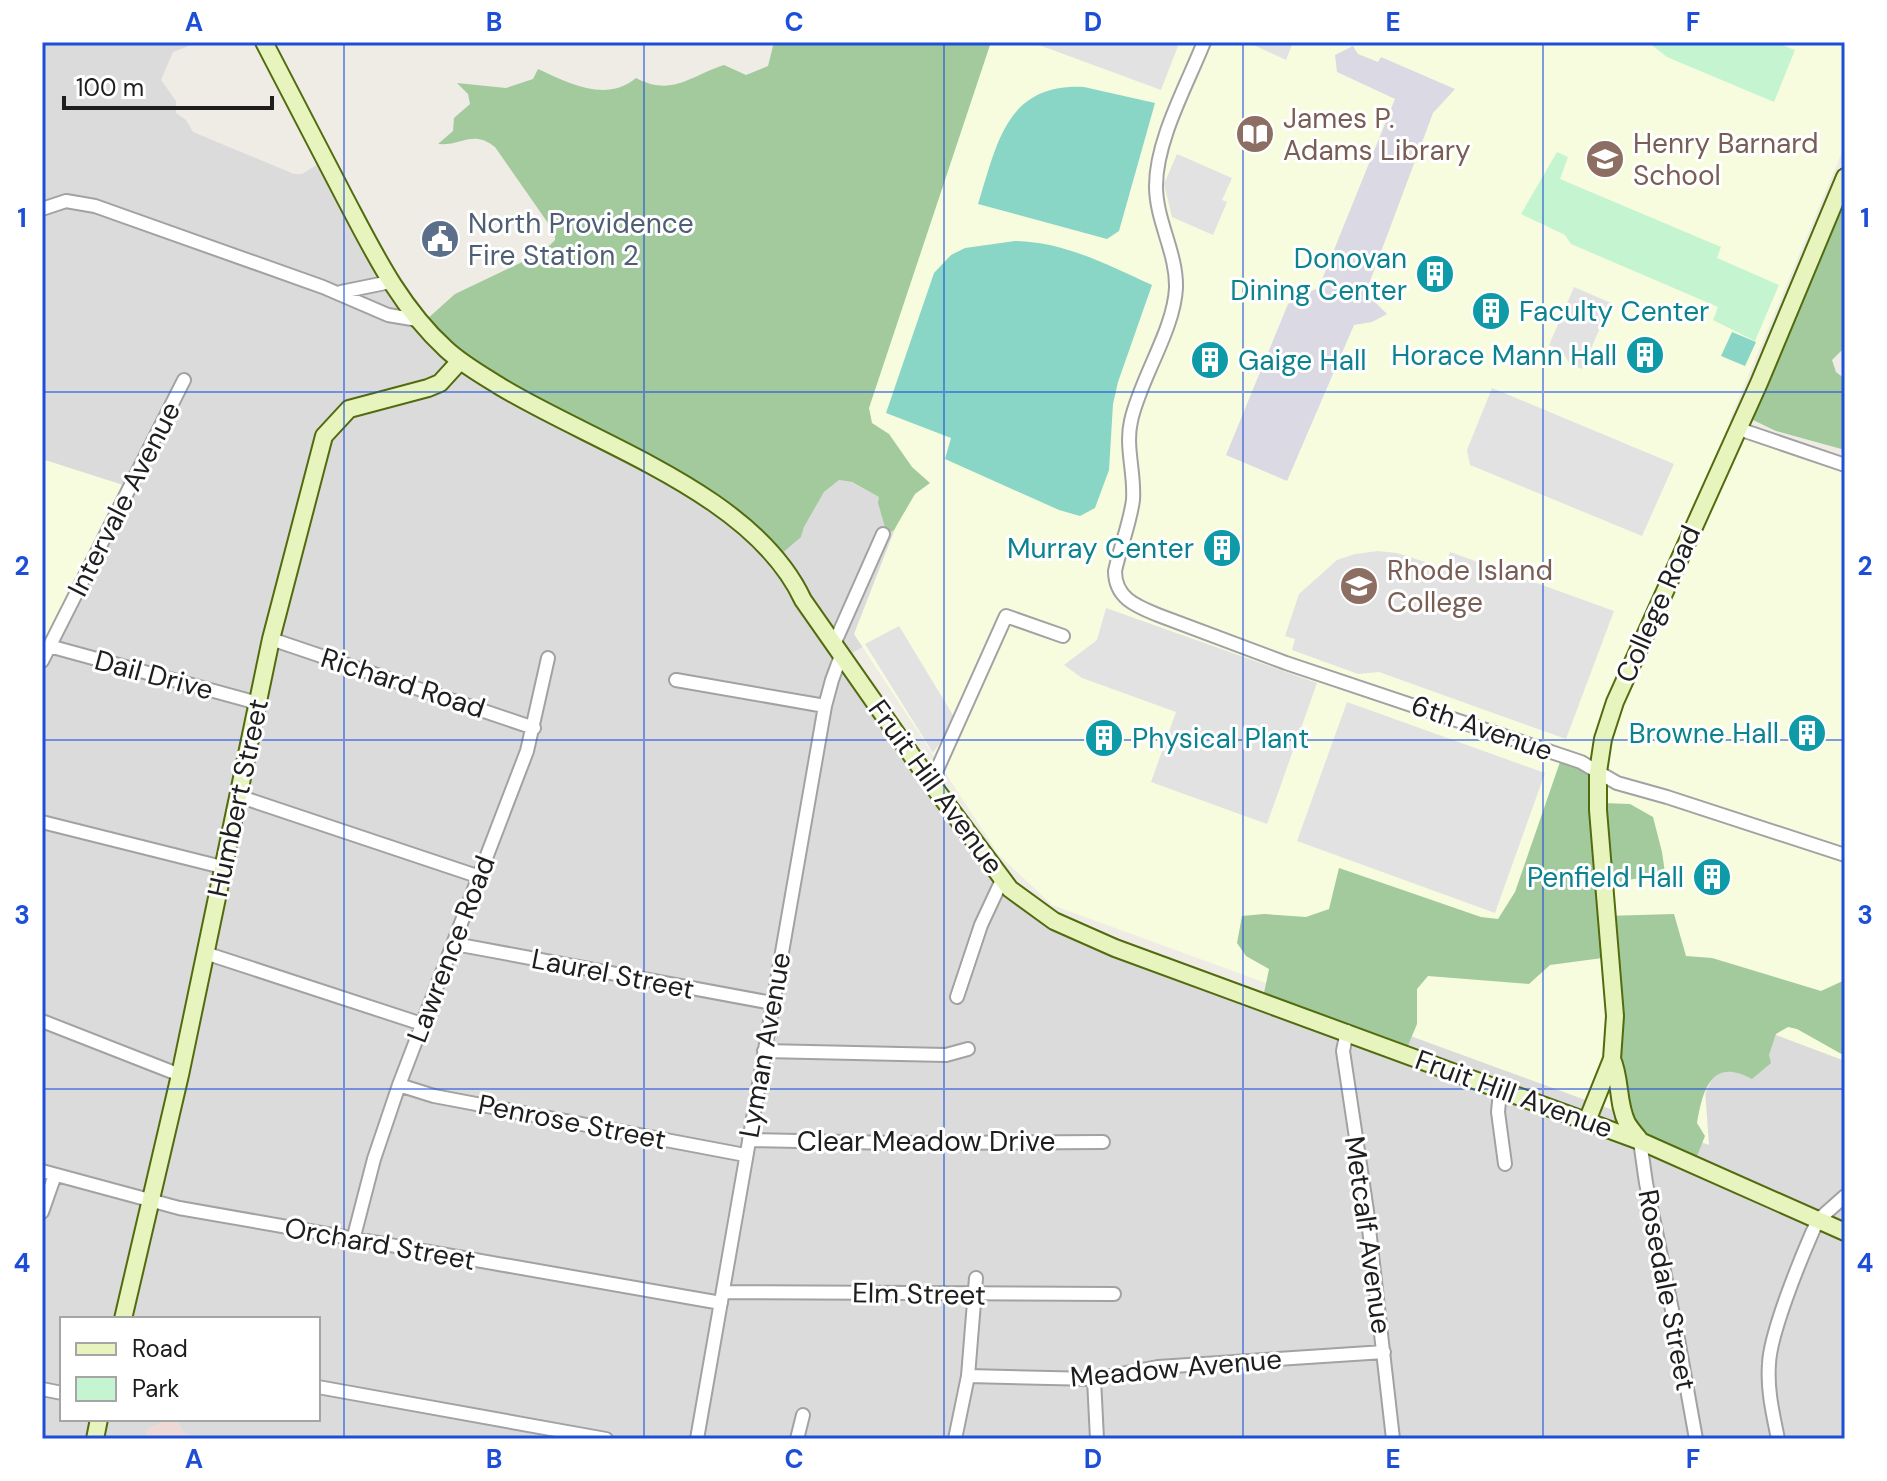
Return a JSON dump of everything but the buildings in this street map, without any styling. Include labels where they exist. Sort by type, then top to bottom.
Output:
[{"type":"street","name":"Fruit Hill Avenue","points":[[264,42],[390,282],[418,320],[460,361],[536,409],[663,473],[734,516],[793,578],[803,600],[931,783],[1002,880],[1033,908],[1075,931],[1190,976],[1347,1031],[1640,1141],[1845,1232]]},
{"type":"street","name":"6th Avenue","points":[[1204,42],[1163,143],[1158,173],[1158,203],[1175,271],[1176,291],[1172,310],[1132,417],[1133,501],[1115,571],[1121,594],[1138,607],[1158,615],[1581,762],[1617,783],[1845,855]]},
{"type":"street","name":"College Road","points":[[1587,1121],[1612,1059],[1615,1016],[1598,772],[1603,739],[1615,702],[1691,528],[1739,429],[1845,177]]},
{"type":"street","points":[[42,209],[66,201],[95,206],[337,292],[388,315],[418,320]]},
{"type":"street","points":[[337,292],[390,282]]},
{"type":"street","name":"Humbert Street","points":[[123,1317],[180,1075],[271,639],[319,449],[329,428],[349,409],[440,383],[460,361]]},
{"type":"street","name":"Intervale Avenue","points":[[42,661],[184,380]]},
{"type":"street","points":[[1739,429],[1845,465]]},
{"type":"street","name":"Lyman Avenue","points":[[697,1439],[825,706],[838,648],[883,534]]},
{"type":"street","points":[[931,783],[1006,616],[1063,636]]},
{"type":"street","name":"Richard Road","points":[[271,639],[534,728]]},
{"type":"street","name":"Dail Drive","points":[[49,646],[258,703]]},
{"type":"street","name":"Lawrence Road","points":[[353,1240],[374,1159],[399,1085],[455,944],[534,728],[548,658]]},
{"type":"street","points":[[676,680],[825,706]]},
{"type":"street","points":[[238,796],[480,877]]},
{"type":"street","points":[[42,822],[222,867]]},
{"type":"street","points":[[957,997],[981,925],[1002,880]]},
{"type":"street","name":"Laurel Street","points":[[455,944],[772,1003]]},
{"type":"street","points":[[205,953],[422,1024]]},
{"type":"street","points":[[42,1021],[180,1075]]},
{"type":"street","name":"Metcalf Avenue","points":[[1347,1031],[1343,1051],[1393,1439]]},
{"type":"street","points":[[764,1051],[946,1055],[968,1049]]},
{"type":"street","name":"College Road","points":[[1612,1059],[1619,1075],[1621,1102],[1627,1123],[1640,1141]]},
{"type":"street","name":"Penrose Street","points":[[399,1085],[434,1096],[745,1155]]},
{"type":"street","points":[[1500,1091],[1498,1112],[1505,1164]]},
{"type":"street","name":"Clear Meadow Drive","points":[[749,1140],[1103,1142]]},
{"type":"street","name":"Rosedale Street","points":[[1640,1141],[1696,1439]]},
{"type":"street","points":[[42,1212],[48,1173]]},
{"type":"street","name":"Orchard Street","points":[[48,1173],[151,1202],[353,1240],[722,1297]]},
{"type":"street","points":[[1778,1439],[1769,1395],[1769,1361],[1779,1324],[1818,1220],[1845,1196]]},
{"type":"street","points":[[955,1439],[968,1376],[976,1278]]},
{"type":"street","name":"Elm Street","points":[[722,1297],[1114,1294]]},
{"type":"street","name":"Meadow Avenue","points":[[968,1376],[1094,1379],[1158,1367],[1384,1352]]},
{"type":"street","points":[[1094,1379],[1097,1439]]},
{"type":"street","points":[[320,1387],[606,1439]]},
{"type":"street","points":[[797,1439],[803,1415]]},
{"type":"shaded area","points":[[42,42],[199,42],[173,52],[161,80],[176,101],[176,113],[186,120],[193,132],[294,174],[302,174],[328,158],[380,255],[426,320],[801,537],[824,492],[839,480],[851,482],[879,497],[915,494],[918,614],[844,658],[1006,882],[1068,925],[1405,1053],[1417,1024],[1700,1107],[1712,1079],[1722,1071],[1736,1071],[1769,1055],[1776,1034],[1845,1056],[1845,1439],[197,1438],[184,1433],[176,1421],[320,1421],[320,1317],[60,1317],[60,1421],[167,1421],[149,1428],[145,1439],[42,1439],[42,672],[92,575],[54,554],[42,515]]},
{"type":"shaded area","name":"Rhode Island College","points":[[982,42],[1845,42],[1845,145],[1729,422],[1845,457],[1845,1061],[1699,1006],[1709,1145],[1052,905],[999,855],[854,634],[912,485],[842,458]]},
{"type":"shaded area","points":[[1031,42],[1166,42],[1178,46],[1161,90]]},
{"type":"shaded area","points":[[1247,42],[1293,42],[1286,60]]},
{"type":"shaded area","points":[[1353,46],[1358,54],[1378,62],[1381,57],[1455,89],[1433,113],[1370,281],[1373,300],[1387,314],[1372,322],[1354,325],[1287,481],[1226,455],[1288,304],[1319,287],[1395,99],[1337,72],[1335,55]]},
{"type":"shaded area","points":[[1084,87],[1155,103],[1119,231],[1107,239],[978,204],[999,140],[1021,106],[1037,95],[1058,88]]},
{"type":"shaded area","points":[[1177,154],[1232,178],[1222,200],[1227,202],[1213,235],[1172,217],[1164,184]]},
{"type":"shaded area","points":[[1015,241],[1069,250],[1152,285],[1118,382],[1113,404],[1109,470],[1095,508],[1080,516],[1059,510],[945,459],[951,438],[886,413],[934,273],[951,255],[965,248]]},
{"type":"shaded area","points":[[1574,287],[1611,303],[1582,369],[1570,364],[1561,350],[1549,345]]},
{"type":"shaded area","points":[[1732,332],[1756,342],[1745,366],[1721,356]]},
{"type":"shaded area","points":[[1492,388],[1674,464],[1642,536],[1470,465],[1467,450]]},
{"type":"shaded area","points":[[42,459],[123,485],[42,647]]},
{"type":"shaded area","points":[[1378,551],[1397,553],[1444,568],[1450,552],[1614,611],[1566,739],[1379,672],[1358,674],[1292,650],[1295,639],[1285,636],[1299,594],[1337,560]]},
{"type":"shaded area","points":[[1106,608],[1317,683],[1267,824],[1151,782],[1176,712],[1082,678],[1064,665],[1097,640]]},
{"type":"shaded area","points":[[899,626],[956,720],[933,753],[865,644]]},
{"type":"shaded area","points":[[1347,702],[1545,773],[1495,913],[1297,841]]},
{"type":"shaded area","points":[[176,1421],[184,1433],[212,1439],[145,1439],[149,1428]]},
{"type":"green space","points":[[774,42],[991,42],[869,408],[872,423],[889,434],[912,467],[930,483],[915,494],[894,530],[887,534],[879,497],[852,482],[839,480],[824,492],[801,537],[780,555],[748,527],[469,363],[426,320],[455,294],[543,252],[555,240],[555,233],[495,147],[480,139],[438,144],[453,131],[454,118],[470,104],[468,94],[457,83],[506,88],[533,79],[538,69],[575,85],[600,90],[624,85],[636,78],[660,86],[671,85],[724,65],[746,75],[768,66]]},
{"type":"green space","points":[[1775,42],[1795,50],[1774,102],[1667,57],[1649,43]]},
{"type":"green space","points":[[1557,152],[1568,157],[1560,179],[1721,247],[1717,258],[1779,285],[1755,341],[1713,320],[1718,307],[1571,244],[1565,235],[1521,214]]},
{"type":"green space","points":[[1840,198],[1845,200],[1845,329],[1844,348],[1832,360],[1836,372],[1845,379],[1845,450],[1776,431],[1751,419]]},
{"type":"green space","points":[[1563,760],[1604,775],[1603,803],[1630,804],[1653,817],[1665,873],[1603,885],[1605,916],[1674,914],[1686,956],[1712,958],[1821,991],[1845,980],[1845,1056],[1797,1029],[1788,1027],[1776,1034],[1769,1055],[1771,1063],[1752,1079],[1727,1072],[1719,1074],[1706,1088],[1697,1123],[1705,1136],[1695,1161],[1614,1131],[1610,957],[1550,965],[1529,984],[1428,976],[1417,989],[1417,1024],[1405,1053],[1263,998],[1269,969],[1246,956],[1237,943],[1242,916],[1306,917],[1329,909],[1339,868],[1481,917],[1498,919],[1515,892]]},
{"type":"place","name":"James P. Adams Library","points":[[1255,134]]},
{"type":"place","name":"Henry Barnard School","points":[[1605,159]]},
{"type":"place","name":"North Providence Fire Station 2","points":[[440,239]]},
{"type":"place","name":"Donovan Dining Center","points":[[1435,274]]},
{"type":"place","name":"Faculty Center","points":[[1491,311]]},
{"type":"place","name":"Horace Mann Hall","points":[[1645,355]]},
{"type":"place","name":"Gaige Hall","points":[[1210,360]]},
{"type":"place","name":"Murray Center","points":[[1222,548]]},
{"type":"place","name":"Rhode Island College","points":[[1359,586]]},
{"type":"place","name":"Browne Hall","points":[[1807,733]]},
{"type":"place","name":"Physical Plant","points":[[1104,738]]},
{"type":"place","name":"Penfield Hall","points":[[1712,877]]}]
